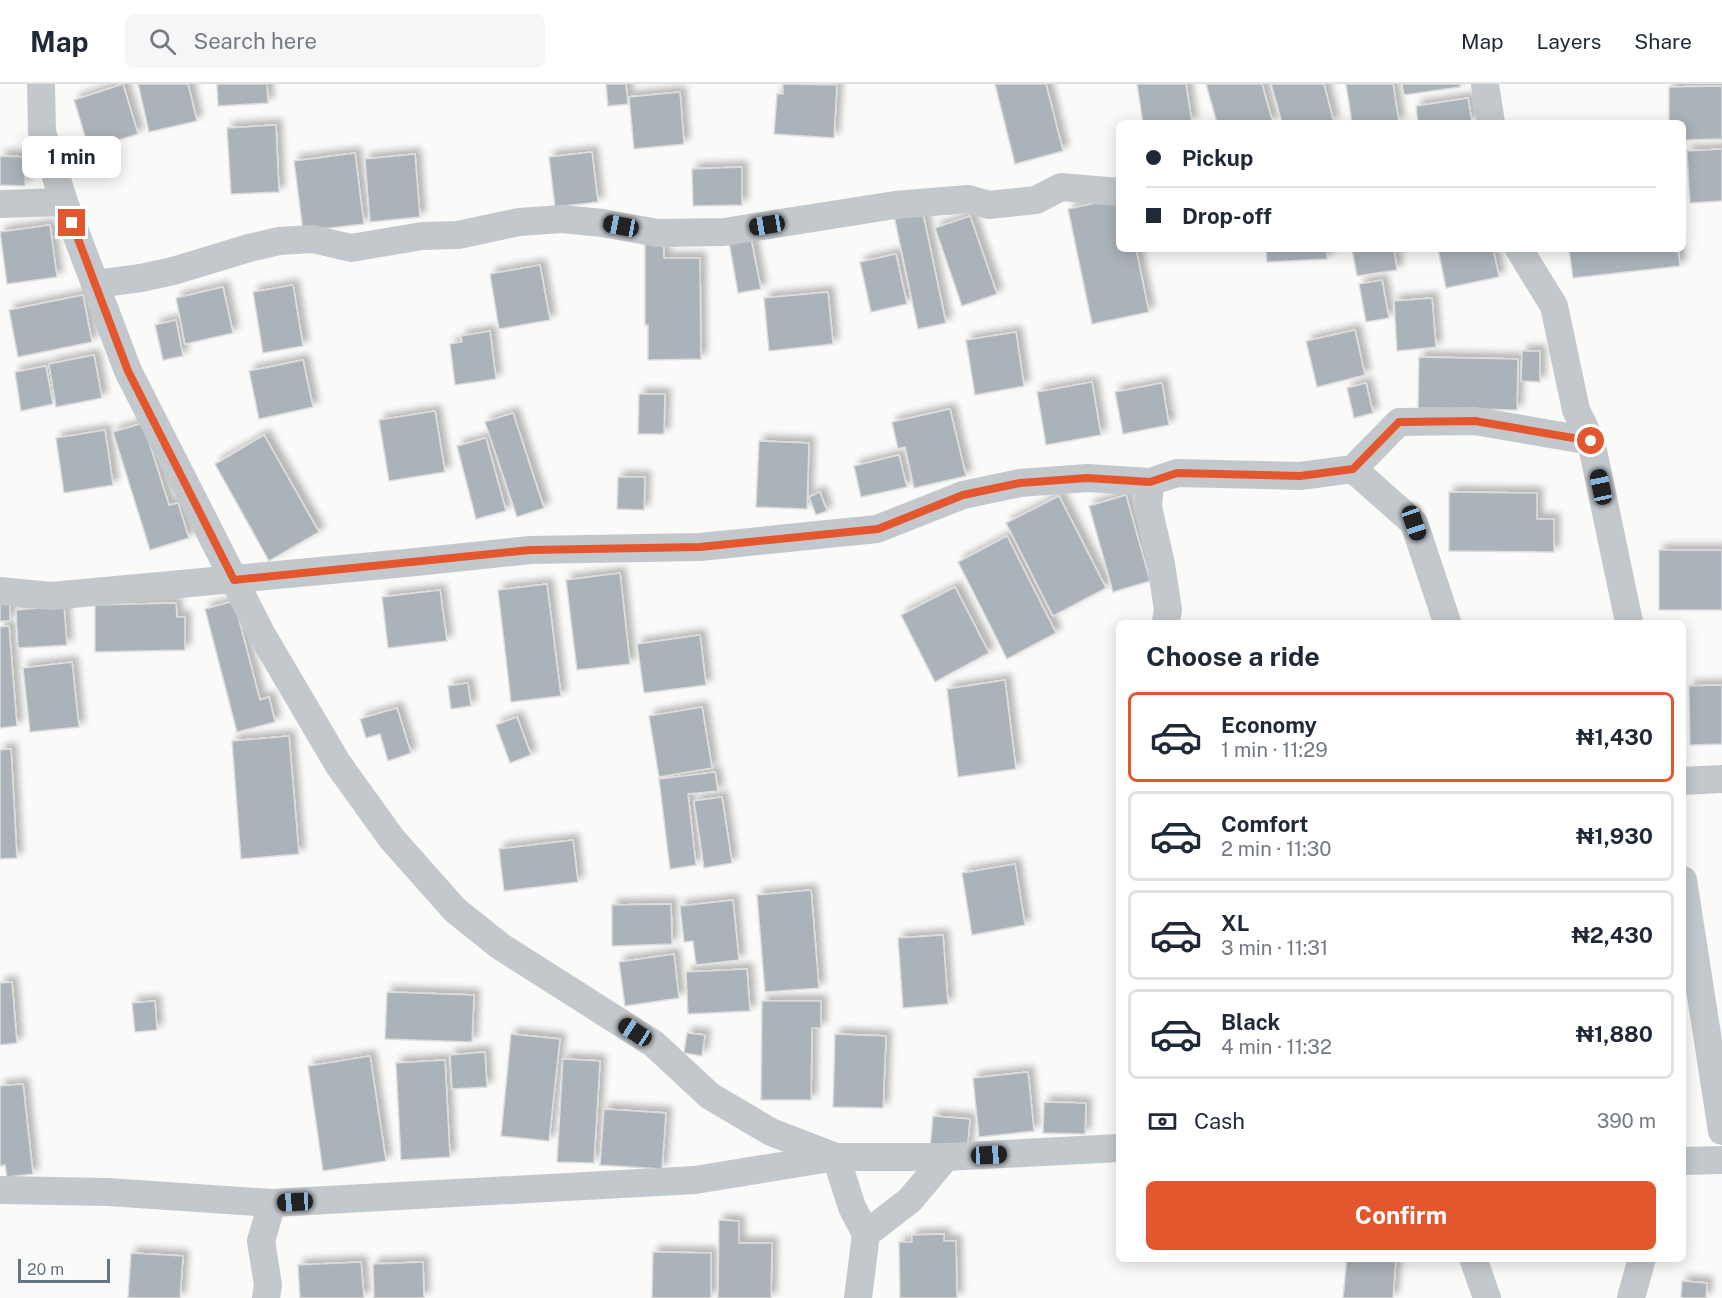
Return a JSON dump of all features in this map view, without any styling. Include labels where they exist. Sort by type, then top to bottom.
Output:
[{"type":"street","points":[[41,84],[42,132],[64,202],[128,371],[261,633],[338,764],[392,839],[455,910],[500,946],[654,1044],[710,1096],[771,1132],[836,1156]]},
{"type":"street","points":[[1485,84],[1491,120]]},
{"type":"street","points":[[96,284],[173,271],[249,248],[279,242],[313,239],[351,248],[422,236],[458,235],[519,222],[562,219],[602,223],[658,233],[724,232],[895,205],[968,199],[989,205],[1036,200],[1062,187],[1116,192]]},
{"type":"street","points":[[0,204],[64,202]]},
{"type":"street","points":[[1521,252],[1554,306],[1576,410],[1591,441],[1629,620]]},
{"type":"street","points":[[0,591],[51,596],[530,550],[700,547],[878,529],[963,495],[1020,483],[1087,478],[1150,482],[1177,473],[1300,476],[1353,469],[1399,422],[1475,421],[1591,441]]},
{"type":"street","points":[[1353,469],[1414,523],[1446,620]]},
{"type":"street","points":[[1150,482],[1148,507],[1161,564],[1168,610],[1166,620]]},
{"type":"street","points":[[1686,781],[1722,779]]},
{"type":"street","points":[[1686,899],[1722,1131]]},
{"type":"street","points":[[0,1190],[108,1192],[272,1203],[695,1180],[836,1156],[946,1157],[1116,1148]]},
{"type":"street","points":[[836,1156],[852,1207],[866,1234],[858,1298]]},
{"type":"street","points":[[866,1234],[910,1200],[946,1157]]},
{"type":"street","points":[[1686,1161],[1722,1160]]},
{"type":"street","points":[[266,1298],[268,1285],[261,1241],[272,1203]]},
{"type":"street","points":[[1474,1262],[1487,1298]]},
{"type":"street","points":[[1631,1298],[1641,1262]]},
{"type":"building","points":[[123,84],[138,134],[89,149],[74,100]]},
{"type":"building","points":[[138,84],[188,84],[197,121],[149,132]]},
{"type":"building","points":[[217,84],[267,84],[268,103],[218,106]]},
{"type":"building","points":[[606,84],[626,84],[628,104],[608,106]]},
{"type":"building","points":[[783,84],[837,85],[834,138],[774,134],[777,94],[783,94]]},
{"type":"building","points":[[995,84],[1046,84],[1063,151],[1015,164]]},
{"type":"building","points":[[1137,84],[1186,84],[1192,120],[1143,120]]},
{"type":"building","points":[[1206,84],[1262,84],[1272,120],[1216,120]]},
{"type":"building","points":[[1271,84],[1324,84],[1333,120],[1281,120]]},
{"type":"building","points":[[1346,84],[1393,84],[1399,120],[1352,120]]},
{"type":"building","points":[[1402,84],[1460,84],[1460,87],[1404,95]]},
{"type":"building","points":[[1722,86],[1722,139],[1686,140],[1686,120],[1669,120],[1669,87]]},
{"type":"building","points":[[680,92],[684,144],[634,149],[629,97]]},
{"type":"building","points":[[1468,98],[1472,120],[1418,120],[1416,106]]},
{"type":"building","points":[[276,125],[279,192],[231,194],[227,128]]},
{"type":"building","points":[[1722,149],[1722,201],[1690,203],[1687,151]]},
{"type":"building","points":[[592,152],[598,202],[555,207],[549,157]]},
{"type":"building","points":[[355,153],[364,224],[303,231],[294,161]]},
{"type":"building","points":[[415,154],[420,217],[370,222],[365,159]]},
{"type":"building","points":[[0,156],[26,157],[25,186],[0,185]]},
{"type":"building","points":[[742,167],[742,205],[693,206],[692,169]]},
{"type":"building","points":[[1116,199],[1116,252],[1137,252],[1149,312],[1092,324],[1068,209]]},
{"type":"building","points":[[921,204],[946,323],[918,329],[893,211]]},
{"type":"building","points":[[970,216],[997,294],[962,306],[935,228]]},
{"type":"building","points":[[50,225],[57,277],[7,284],[0,232]]},
{"type":"building","points":[[751,238],[761,289],[738,293],[729,242]]},
{"type":"building","points":[[645,239],[663,239],[664,258],[700,258],[701,359],[648,360],[648,325],[645,325]]},
{"type":"building","points":[[1266,252],[1327,252],[1327,259],[1267,262]]},
{"type":"building","points":[[1353,252],[1394,252],[1397,270],[1357,276]]},
{"type":"building","points":[[1439,252],[1494,252],[1499,277],[1446,288]]},
{"type":"building","points":[[1569,252],[1678,252],[1680,266],[1573,278]]},
{"type":"building","points":[[896,254],[907,304],[871,312],[860,262]]},
{"type":"building","points":[[540,265],[550,320],[499,329],[490,274]]},
{"type":"building","points":[[1382,280],[1389,318],[1366,322],[1359,284]]},
{"type":"building","points":[[293,285],[303,346],[263,353],[253,292]]},
{"type":"building","points":[[223,287],[233,333],[185,344],[176,298]]},
{"type":"building","points":[[828,292],[833,344],[769,351],[764,298]]},
{"type":"building","points":[[83,295],[92,342],[18,357],[9,310]]},
{"type":"building","points":[[1432,298],[1436,347],[1397,351],[1394,301]]},
{"type":"building","points":[[176,320],[183,356],[163,360],[155,325]]},
{"type":"building","points":[[1355,330],[1365,375],[1317,387],[1306,341]]},
{"type":"building","points":[[490,331],[496,379],[455,385],[450,344],[462,342],[461,336]]},
{"type":"building","points":[[1016,332],[1024,386],[975,395],[966,340]]},
{"type":"building","points":[[1522,351],[1540,351],[1540,382],[1521,381]]},
{"type":"building","points":[[94,355],[102,398],[56,407],[49,364]]},
{"type":"building","points":[[1419,357],[1518,359],[1517,410],[1418,408]]},
{"type":"building","points":[[303,360],[313,407],[259,419],[249,371]]},
{"type":"building","points":[[46,366],[53,404],[21,411],[15,372]]},
{"type":"building","points":[[1092,382],[1101,435],[1046,445],[1037,392]]},
{"type":"building","points":[[1162,383],[1169,425],[1123,434],[1115,392]]},
{"type":"building","points":[[1366,383],[1373,413],[1354,418],[1347,388]]},
{"type":"building","points":[[639,394],[665,394],[664,434],[638,434]]},
{"type":"building","points":[[950,409],[966,476],[914,488],[905,447],[898,449],[892,422]]},
{"type":"building","points":[[435,411],[445,472],[389,481],[379,420]]},
{"type":"building","points":[[513,413],[544,508],[517,517],[485,422]]},
{"type":"building","points":[[143,423],[169,505],[178,503],[189,538],[150,550],[113,432]]},
{"type":"building","points":[[105,430],[113,485],[64,493],[56,438]]},
{"type":"building","points":[[264,435],[319,532],[269,561],[215,464]]},
{"type":"building","points":[[486,438],[506,511],[476,519],[457,446]]},
{"type":"building","points":[[759,441],[809,443],[807,509],[756,507]]},
{"type":"building","points":[[899,455],[907,487],[861,497],[854,466]]},
{"type":"building","points":[[618,477],[645,477],[644,510],[617,509]]},
{"type":"building","points":[[820,492],[827,511],[816,515],[809,497]]},
{"type":"building","points":[[1449,492],[1537,493],[1537,519],[1554,519],[1554,552],[1449,551]]},
{"type":"building","points":[[1126,495],[1150,581],[1113,592],[1089,506]]},
{"type":"building","points":[[1059,496],[1106,588],[1053,616],[1006,523]]},
{"type":"building","points":[[1007,536],[1056,633],[1007,659],[958,562]]},
{"type":"building","points":[[1659,550],[1722,550],[1722,610],[1659,610]]},
{"type":"building","points":[[620,573],[630,664],[577,670],[566,580]]},
{"type":"building","points":[[547,584],[561,696],[511,702],[498,590]]},
{"type":"building","points":[[955,587],[989,653],[935,682],[901,615]]},
{"type":"building","points":[[440,590],[447,641],[388,648],[382,597]]},
{"type":"building","points":[[234,601],[260,700],[269,697],[275,722],[237,732],[205,609]]},
{"type":"building","points":[[0,603],[10,603],[10,621],[0,621]]},
{"type":"building","points":[[176,603],[177,617],[185,617],[185,650],[95,652],[95,605]]},
{"type":"building","points":[[64,606],[67,645],[18,648],[16,610]]},
{"type":"building","points":[[9,626],[17,726],[0,728],[0,627]]},
{"type":"building","points":[[700,635],[706,685],[644,693],[637,644]]},
{"type":"building","points":[[72,662],[79,727],[30,732],[23,668]]},
{"type":"building","points":[[1005,680],[1016,769],[958,777],[947,689]]},
{"type":"building","points":[[468,683],[471,706],[451,709],[448,686]]},
{"type":"building","points":[[1722,685],[1722,744],[1690,745],[1689,686]]},
{"type":"building","points":[[702,707],[712,768],[659,777],[649,716]]},
{"type":"building","points":[[397,708],[411,753],[388,761],[380,734],[366,738],[360,719]]},
{"type":"building","points":[[517,717],[531,755],[510,763],[496,725]]},
{"type":"building","points":[[289,736],[299,854],[241,859],[232,741]]},
{"type":"building","points":[[11,749],[17,858],[0,859],[0,750]]},
{"type":"building","points":[[715,772],[718,791],[688,794],[696,865],[670,869],[659,779]]},
{"type":"building","points":[[722,797],[732,863],[704,868],[694,801]]},
{"type":"building","points":[[573,840],[578,882],[504,891],[499,849]]},
{"type":"building","points":[[1015,864],[1025,925],[972,935],[962,873]]},
{"type":"building","points":[[811,890],[819,988],[765,992],[757,895]]},
{"type":"building","points":[[733,900],[739,960],[696,965],[693,941],[684,942],[680,906]]},
{"type":"building","points":[[671,904],[672,944],[612,946],[612,905]]},
{"type":"building","points":[[943,935],[948,1004],[903,1008],[898,938]]},
{"type":"building","points":[[674,954],[679,998],[625,1006],[619,962]]},
{"type":"building","points":[[747,969],[750,1011],[688,1014],[686,972]]},
{"type":"building","points":[[12,982],[17,1043],[0,1045],[0,983]]},
{"type":"building","points":[[387,992],[474,995],[472,1042],[385,1039]]},
{"type":"building","points":[[155,1001],[157,1030],[135,1032],[132,1003]]},
{"type":"building","points":[[762,1001],[821,1001],[821,1028],[812,1028],[811,1100],[761,1100]]},
{"type":"building","points":[[687,1033],[705,1035],[702,1056],[684,1053]]},
{"type":"building","points":[[511,1034],[560,1039],[549,1141],[501,1136]]},
{"type":"building","points":[[835,1034],[886,1036],[883,1108],[833,1107]]},
{"type":"building","points":[[485,1052],[487,1087],[452,1089],[450,1055]]},
{"type":"building","points":[[370,1056],[386,1161],[323,1171],[308,1066]]},
{"type":"building","points":[[563,1059],[600,1061],[594,1163],[557,1162]]},
{"type":"building","points":[[445,1060],[450,1157],[401,1160],[396,1063]]},
{"type":"building","points":[[1028,1072],[1034,1131],[979,1137],[973,1078]]},
{"type":"building","points":[[23,1084],[33,1174],[7,1177],[5,1165],[0,1166],[0,1086]]},
{"type":"building","points":[[1044,1102],[1086,1103],[1085,1134],[1043,1133]]},
{"type":"building","points":[[604,1109],[666,1113],[662,1169],[600,1165]]},
{"type":"building","points":[[933,1116],[970,1119],[967,1151],[930,1149]]},
{"type":"building","points":[[719,1220],[739,1221],[739,1243],[772,1243],[771,1298],[718,1298]]},
{"type":"building","points":[[944,1234],[944,1241],[956,1241],[957,1298],[900,1298],[899,1242],[912,1242],[912,1235]]},
{"type":"building","points":[[653,1252],[711,1253],[711,1298],[652,1298]]},
{"type":"building","points":[[131,1253],[183,1256],[180,1298],[128,1298]]},
{"type":"building","points":[[361,1262],[364,1298],[300,1298],[298,1265]]},
{"type":"building","points":[[423,1262],[424,1298],[374,1298],[373,1264]]},
{"type":"building","points":[[1347,1262],[1396,1262],[1393,1298],[1343,1298]]},
{"type":"building","points":[[1682,1281],[1707,1283],[1706,1298],[1681,1298]]},
{"type":"route","points":[[72,223],[128,371],[234,580],[530,550],[700,547],[878,529],[963,495],[1020,483],[1087,478],[1150,482],[1177,473],[1300,476],[1353,469],[1399,422],[1475,421],[1591,441]]}]
